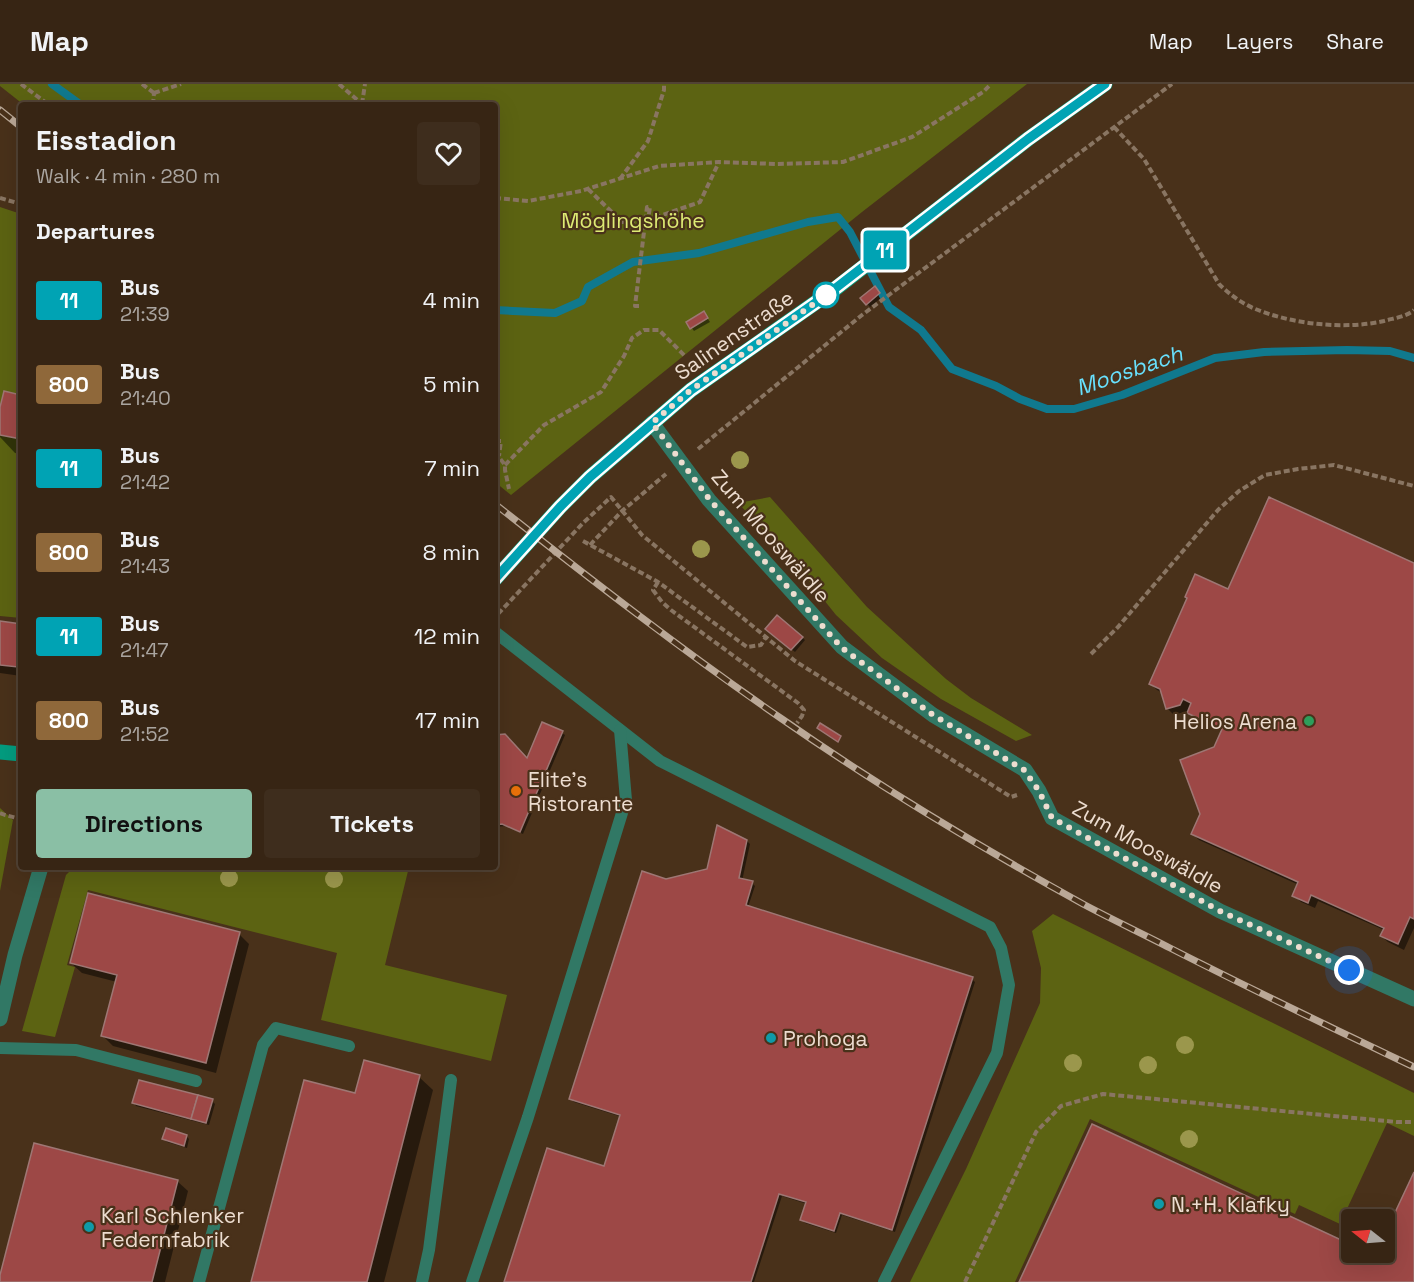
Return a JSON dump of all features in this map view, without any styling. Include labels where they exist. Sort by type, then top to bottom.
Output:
[{"type":"street","name":"Salinenstraße","points":[[498,576],[590,477],[691,390],[834,289],[1028,139],[1105,84]]},
{"type":"street","name":"Zum Mooswäldle","points":[[652,423],[710,500],[842,648],[933,715],[1024,770],[1039,791],[1052,818],[1220,911],[1414,999]]},
{"type":"street","points":[[0,752],[18,754]]},
{"type":"street","points":[[0,1019],[8,955],[40,870]]},
{"type":"lane","points":[[498,634],[660,761],[990,927],[1001,948],[1009,985],[997,1053],[884,1282]]},
{"type":"lane","points":[[472,1282],[528,1117],[626,800],[620,730]]},
{"type":"lane","points":[[199,1282],[263,1046],[276,1028],[349,1047]]},
{"type":"lane","points":[[0,1048],[76,1050],[196,1081]]},
{"type":"lane","points":[[422,1282],[429,1250],[451,1080]]},
{"type":"path","points":[[21,84],[46,102]]},
{"type":"path","points":[[142,84],[154,93]]},
{"type":"path","points":[[154,93],[181,84]]},
{"type":"path","points":[[339,84],[360,102]]},
{"type":"path","points":[[362,102],[365,84]]},
{"type":"path","points":[[620,179],[648,141],[664,84]]},
{"type":"path","points":[[498,198],[528,201],[588,189],[659,166],[719,162],[777,164],[843,162],[912,137],[983,92],[991,84]]},
{"type":"path","points":[[590,545],[622,511],[862,315],[1172,84]]},
{"type":"path","points":[[153,102],[154,93]]},
{"type":"path","points":[[1114,127],[1144,159],[1219,284],[1231,296],[1251,307],[1276,316],[1326,325],[1370,324],[1409,315],[1414,310]]},
{"type":"path","points":[[588,189],[622,222],[648,220],[700,202],[719,162]]},
{"type":"path","points":[[0,198],[18,203]]},
{"type":"path","points":[[637,306],[647,207],[650,207],[648,220]]},
{"type":"path","points":[[505,465],[544,425],[601,392],[624,356],[632,338],[644,330],[658,330],[685,356]]},
{"type":"path","points":[[498,441],[501,441],[499,457],[505,465],[509,489]]},
{"type":"path","points":[[1091,654],[1118,627],[1218,510],[1239,491],[1265,476],[1334,465],[1414,486]]},
{"type":"path","points":[[498,614],[583,523],[611,497],[642,535],[795,661],[1011,797],[1039,791]]},
{"type":"path","points":[[582,541],[658,582],[747,646],[761,645],[766,637]]},
{"type":"path","points":[[658,582],[653,590],[671,610],[804,710],[797,723]]},
{"type":"path","points":[[0,813],[18,818]]},
{"type":"path","points":[[965,1282],[1036,1132],[1060,1106],[1103,1094],[1414,1122]]},
{"type":"green space","name":"Möglingshöhe","points":[[0,84],[1027,84],[862,212],[511,495],[498,484],[498,102],[20,102]]},
{"type":"green space","points":[[0,207],[18,213],[18,618],[0,616]]},
{"type":"green space","points":[[770,497],[867,607],[946,679],[971,698],[1032,735],[1016,741],[941,699],[882,658],[836,615],[792,560],[738,503]]},
{"type":"green space","points":[[0,808],[13,820],[0,891]]},
{"type":"green space","points":[[71,870],[408,870],[385,965],[507,995],[491,1061],[321,1020],[337,953],[88,890],[67,965],[75,967],[55,1037],[22,1031],[66,875]]},
{"type":"green space","points":[[1053,914],[1414,1093],[1414,1136],[1387,1123],[1347,1209],[1341,1209],[1340,1224],[1299,1205],[1295,1214],[1090,1119],[1015,1282],[910,1282],[966,1169],[1040,1003],[1041,968],[1032,931]]},
{"type":"building","points":[[875,286],[880,293],[866,305],[860,298]]},
{"type":"building","points":[[704,311],[708,318],[690,329],[686,322]]},
{"type":"building","points":[[4,391],[18,394],[18,438],[0,435],[0,407]]},
{"type":"building","name":"Helios Arena","points":[[1269,497],[1414,563],[1414,919],[1410,917],[1398,944],[1380,936],[1384,928],[1311,895],[1308,903],[1292,896],[1298,882],[1191,834],[1200,814],[1180,760],[1214,747],[1222,729],[1187,713],[1191,703],[1183,699],[1180,705],[1166,709],[1160,689],[1149,684],[1187,598],[1185,597],[1195,574],[1228,589]]},
{"type":"building","points":[[777,615],[803,637],[791,650],[765,629]]},
{"type":"building","points":[[0,621],[18,624],[18,667],[0,665]]},
{"type":"building","name":"Elite's Ristorante","points":[[542,722],[563,731],[520,832],[502,824],[498,825],[498,735],[505,734],[527,758]]},
{"type":"building","points":[[820,723],[841,736],[838,742],[817,728]]},
{"type":"building","name":"Prohoga","points":[[717,825],[747,840],[739,878],[753,881],[746,905],[973,977],[892,1230],[840,1213],[834,1231],[800,1220],[806,1202],[779,1194],[751,1282],[504,1282],[547,1148],[604,1166],[620,1115],[569,1099],[642,871],[666,879],[707,869]]},
{"type":"building","points":[[88,893],[240,932],[206,1063],[101,1036],[117,975],[70,963]]},
{"type":"building","points":[[364,1060],[420,1075],[367,1282],[251,1282],[304,1080],[355,1093]]},
{"type":"building","points":[[139,1080],[198,1095],[191,1119],[132,1103]]},
{"type":"building","points":[[198,1095],[213,1099],[206,1123],[191,1119]]},
{"type":"building","name":"N.+H. Klafky","points":[[1092,1124],[1341,1240],[1341,1263],[1395,1263],[1395,1213],[1414,1172],[1414,1282],[1019,1282]]},
{"type":"building","points":[[166,1128],[187,1135],[184,1146],[162,1139]]},
{"type":"building","name":"Karl Schlenker Federnfabrik","points":[[34,1143],[178,1180],[152,1282],[0,1282]]},
{"type":"waterway","name":"Moosbach","points":[[52,84],[77,102]]},
{"type":"waterway","name":"Moosbach","points":[[498,310],[555,313],[582,301],[588,287],[633,262],[699,253],[808,222],[838,217],[850,232],[889,307],[921,330],[952,369],[1047,409],[1074,409],[1122,395],[1215,358],[1264,352],[1347,350],[1390,351],[1414,358]]},
{"type":"railway","points":[[0,110],[18,125]]},
{"type":"railway","points":[[498,506],[637,614],[745,693],[818,744],[930,815],[1094,910],[1414,1067]]},
{"type":"bus line","name":"11","points":[[498,576],[590,477],[691,390],[828,294],[1028,139],[1105,84]]},
{"type":"place","name":"Helios Arena","points":[[1309,721]]},
{"type":"place","name":"Elite's Ristorante","points":[[516,791]]},
{"type":"place","name":"Prohoga","points":[[771,1038]]},
{"type":"place","name":"N.+H. Klafky","points":[[1159,1204]]},
{"type":"place","name":"Karl Schlenker Federnfabrik","points":[[89,1227]]},
{"type":"route","points":[[826,295],[828,294],[691,390],[652,423],[710,500],[842,648],[933,715],[1024,770],[1039,791],[1052,818],[1220,911],[1349,970]]}]
